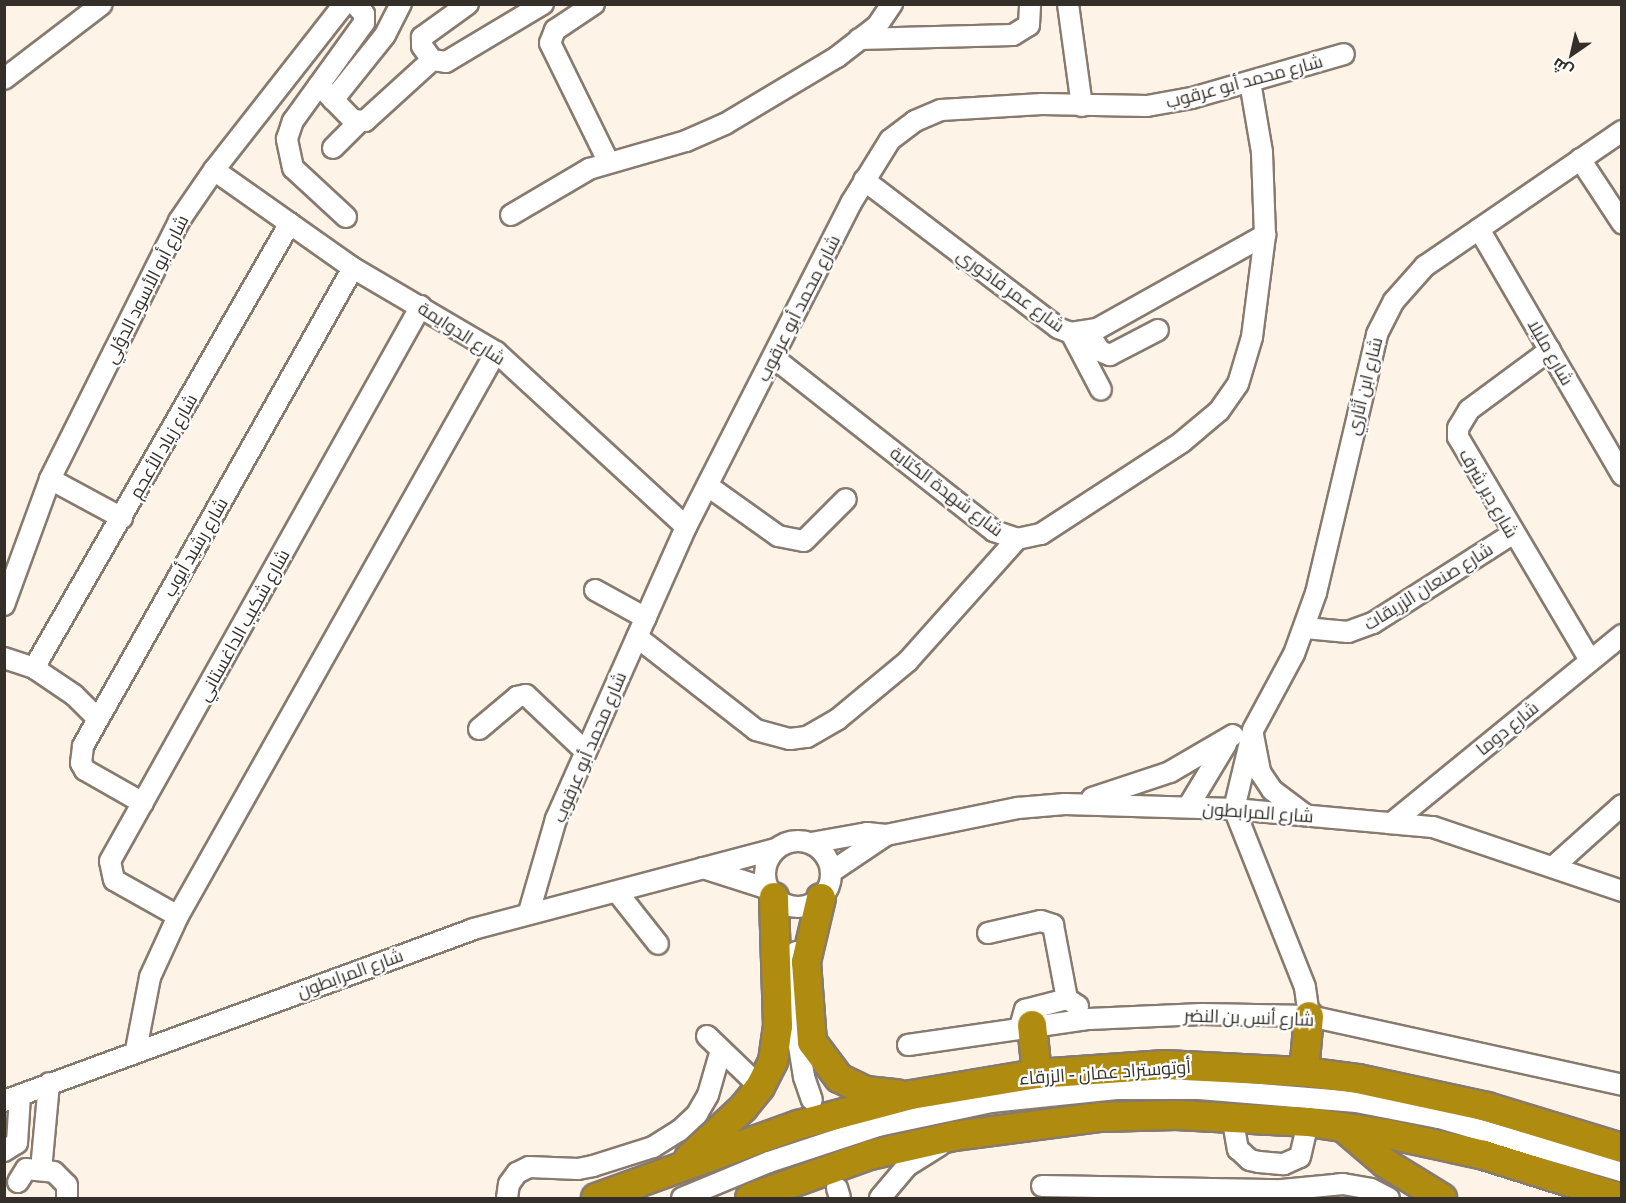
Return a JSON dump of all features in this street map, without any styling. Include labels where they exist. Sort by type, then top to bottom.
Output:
[{"type":"highway","points":[[822,891],[806,962],[812,1042],[828,1068],[852,1085],[866,1091],[911,1095]]},
{"type":"highway","points":[[673,1171],[729,1122],[760,1087],[777,1043],[774,895]]},
{"type":"highway","points":[[1304,1072],[1309,1016]]},
{"type":"highway","points":[[1026,1026],[1037,1074]]},
{"type":"highway","name":"أوتوستراد عمان - الزرقاء","points":[[596,1198],[798,1125],[911,1095],[1037,1074],[1165,1065],[1304,1072],[1412,1089],[1488,1107],[1622,1148]]},
{"type":"highway","points":[[750,1198],[859,1159],[954,1136],[1101,1118],[1232,1116],[1308,1122],[1484,1155],[1621,1198]]},
{"type":"highway","points":[[1344,1128],[1391,1168],[1442,1198]]},
{"type":"street","points":[[4,79],[102,4]]},
{"type":"street","name":"شارع أبو الأسود الدؤلي","points":[[4,605],[50,479],[179,221],[214,170],[344,4]]},
{"type":"street","points":[[346,218],[299,175],[286,149],[289,130],[364,23],[364,14],[355,4]]},
{"type":"street","points":[[468,4],[422,36],[422,46],[432,60],[446,62],[543,4]]},
{"type":"street","points":[[551,4],[562,24]]},
{"type":"street","points":[[594,4],[562,24],[551,36],[552,49],[608,161]]},
{"type":"street","points":[[511,215],[608,161],[713,131],[813,72],[877,26],[892,4]]},
{"type":"street","points":[[859,39],[1013,35],[1029,25],[1030,4]]},
{"type":"street","points":[[1074,6],[1082,106]]},
{"type":"street","points":[[333,100],[378,45],[402,7]]},
{"type":"street","name":"شارع محمد أبو عرقوب","points":[[529,912],[556,819],[686,528],[864,180],[890,140],[915,121],[941,110],[1042,104],[1082,106],[1170,102],[1250,82],[1344,54]]},
{"type":"street","points":[[333,148],[359,122],[432,60]]},
{"type":"street","name":"شارع شهدة الكتابة","points":[[774,358],[994,531],[1017,539],[1041,534],[1103,496],[1219,411],[1238,384],[1249,353],[1265,235],[1262,152],[1250,82]]},
{"type":"street","points":[[319,86],[359,122]]},
{"type":"street","name":"شارع ابن أثاري","points":[[1234,809],[1253,730],[1262,708],[1281,679],[1305,628],[1372,348],[1384,318],[1425,266],[1622,131]]},
{"type":"street","points":[[1580,159],[1622,223]]},
{"type":"street","name":"شارع الدوايمة","points":[[214,170],[353,268],[496,351],[686,528]]},
{"type":"street","name":"شارع عمر فاخوري","points":[[864,180],[1058,328],[1079,332],[1265,235]]},
{"type":"street","name":"شارع زياد الأعجم","points":[[34,668],[290,223]]},
{"type":"street","name":"شارع مليلا","points":[[1479,229],[1622,475]]},
{"type":"street","name":"شارع رشيد أيوب","points":[[143,803],[92,775],[81,763],[80,754],[353,268]]},
{"type":"street","name":"شارع شكيب الداغستاني","points":[[178,916],[110,874],[110,861],[421,306]]},
{"type":"street","points":[[1079,332],[1100,351],[1110,355],[1158,330]]},
{"type":"street","points":[[1079,332],[1101,390]]},
{"type":"street","name":"شارع دير شرف","points":[[1550,350],[1469,410],[1458,428],[1460,445],[1590,660]]},
{"type":"street","points":[[136,1050],[150,977],[178,916],[496,351]]},
{"type":"street","points":[[50,479],[122,518]]},
{"type":"street","points":[[708,486],[778,536],[804,541],[846,499]]},
{"type":"street","name":"شارع صنعان الزريقات","points":[[1305,628],[1348,632],[1372,623],[1512,534]]},
{"type":"street","points":[[637,637],[756,730],[790,739],[807,736],[831,725],[908,661],[1017,539]]},
{"type":"street","points":[[595,590],[646,618]]},
{"type":"street","name":"شارع دوما","points":[[1393,822],[1622,635]]},
{"type":"street","points":[[4,658],[34,668],[74,695],[98,719]]},
{"type":"street","points":[[479,729],[517,697],[526,695],[585,751]]},
{"type":"street","name":"شارع ابن أثاري","points":[[1188,807],[1208,769],[1233,735],[1262,708]]},
{"type":"street","points":[[1253,730],[1254,751],[1266,781],[1287,805],[1306,815]]},
{"type":"street","points":[[1065,804],[1153,779],[1233,735]]},
{"type":"street","name":"شارع المرابطون","points":[[811,843],[867,832],[886,835],[1018,808],[1065,804],[1234,809],[1433,827],[1622,891]]},
{"type":"street","points":[[1553,867],[1622,805]]},
{"type":"street","points":[[1234,809],[1305,987],[1309,1016]]},
{"type":"street","name":"شارع المرابطون","points":[[822,891],[886,835]]},
{"type":"street","points":[[794,961],[822,891],[822,850],[811,843],[786,842],[776,849],[765,868],[794,961],[795,1032],[812,1100]]},
{"type":"street","name":"شارع المرابطون","points":[[12,1098],[136,1050],[529,912],[616,892],[776,849]]},
{"type":"street","points":[[703,868],[774,895],[796,906],[822,891]]},
{"type":"street","points":[[616,892],[658,944]]},
{"type":"street","points":[[988,933],[1041,921],[1053,925],[1067,999],[1089,1019]]},
{"type":"street","points":[[1026,1026],[1025,1010],[1067,999]]},
{"type":"street","name":"شارع أنس بن النضر","points":[[908,1045],[1026,1026],[1089,1019],[1202,1014],[1309,1016],[1622,1085]]},
{"type":"street","points":[[706,1036],[760,1087]]},
{"type":"street","points":[[507,1198],[509,1185],[517,1173],[529,1167],[578,1169],[594,1166],[653,1146],[680,1131],[697,1114],[708,1095],[721,1050]]},
{"type":"street","points":[[41,1170],[49,1083]]},
{"type":"street","points":[[682,1198],[797,1151],[896,1121],[991,1102],[1116,1089],[1269,1093],[1366,1104],[1460,1123],[1622,1171]]},
{"type":"street","points":[[701,1198],[808,1154],[881,1130],[1002,1105],[1116,1095],[1240,1098],[1356,1109],[1480,1135],[1622,1178]]},
{"type":"street","points":[[4,1151],[17,1143],[12,1098]]},
{"type":"street","points":[[1232,1116],[1238,1149],[1250,1160],[1284,1164],[1300,1157],[1308,1122]]},
{"type":"street","points":[[880,1198],[907,1166],[954,1136]]},
{"type":"street","points":[[18,1182],[23,1171],[41,1170],[62,1177],[68,1185],[68,1198]]},
{"type":"street","points":[[1042,1186],[1277,1194],[1343,1184],[1371,1189],[1389,1198]]}]
